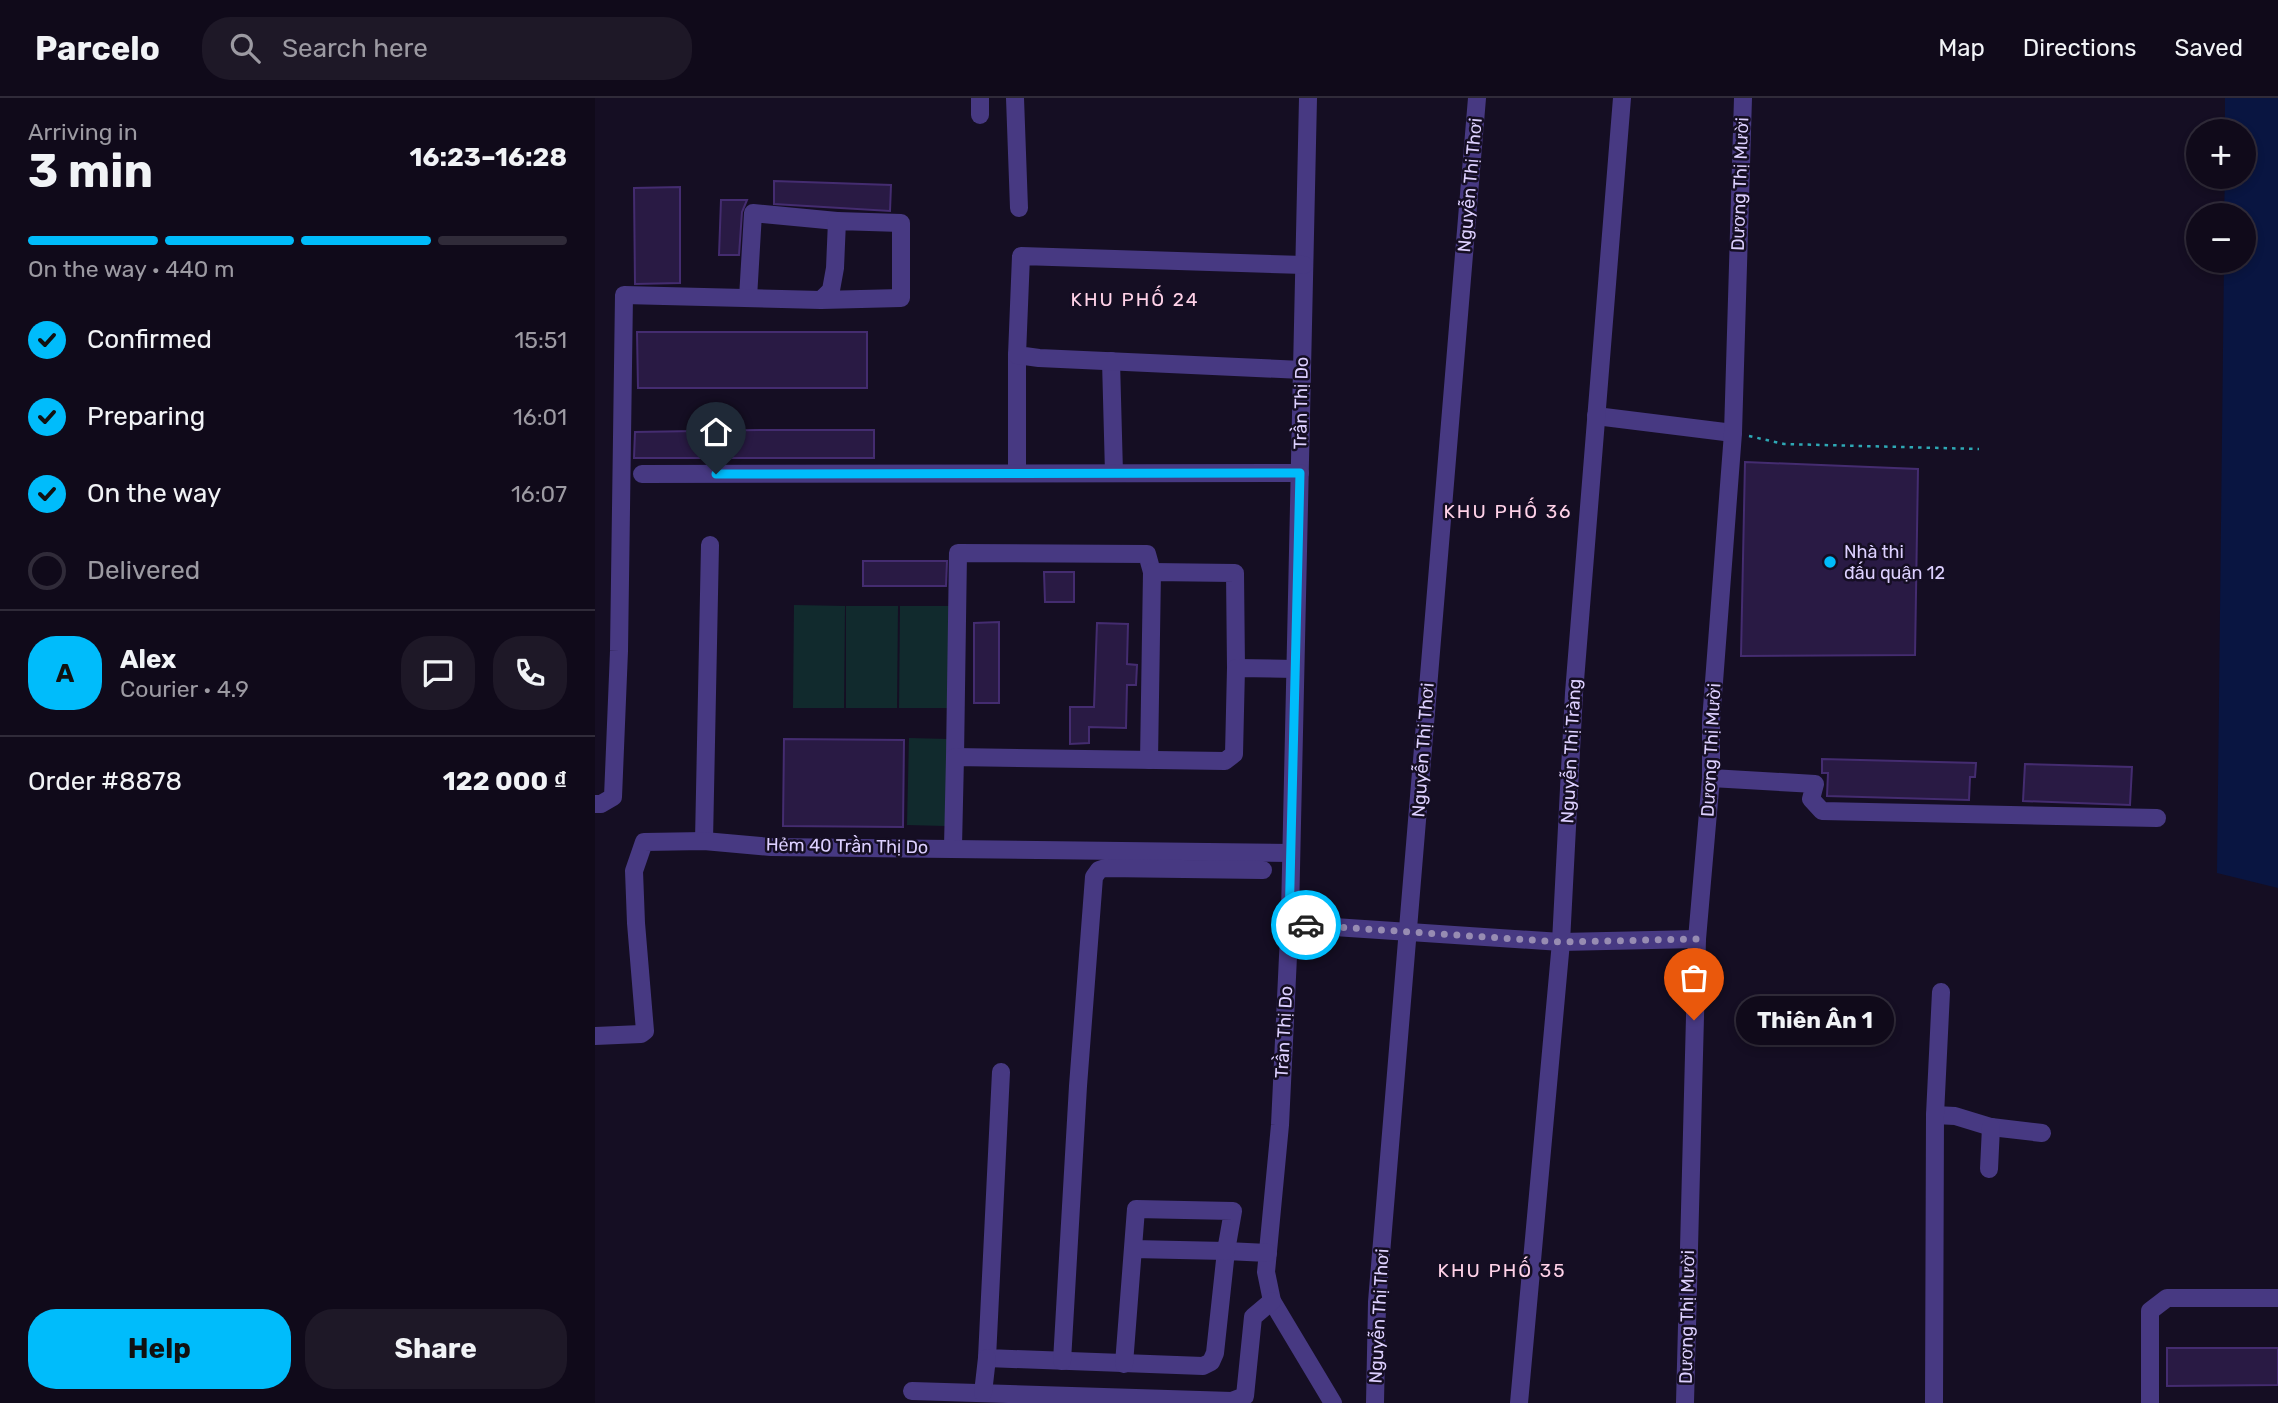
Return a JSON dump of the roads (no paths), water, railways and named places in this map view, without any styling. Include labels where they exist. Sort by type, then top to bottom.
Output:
[{"type":"street","points":[[1015,98],[1019,208]]},
{"type":"street","name":"Trần Thị Do","points":[[1308,98],[1289,924],[1280,1125],[1266,1272],[1272,1301],[1333,1403]]},
{"type":"street","name":"Nguyễn Thị Thơi","points":[[1375,1403],[1377,1302],[1477,98]]},
{"type":"street","name":"Nguyễn Thị Tràng","points":[[1519,1403],[1561,942],[1574,693],[1622,98]]},
{"type":"street","name":"Dương Thị Mười","points":[[1685,1403],[1696,939],[1711,778],[1711,721],[1733,433],[1743,98]]},
{"type":"street","points":[[595,804],[601,804],[613,797],[619,651],[624,295],[821,300],[901,298],[901,223],[837,221],[753,213],[748,298]]},
{"type":"street","points":[[821,300],[831,290],[837,221]]},
{"type":"street","points":[[1017,473],[1017,355],[1021,256],[1304,265]]},
{"type":"street","points":[[1017,355],[1302,370]]},
{"type":"street","points":[[1111,361],[1114,473]]},
{"type":"street","points":[[1597,416],[1733,433]]},
{"type":"street","points":[[642,474],[1300,473]]},
{"type":"street","points":[[704,841],[710,545]]},
{"type":"street","points":[[953,847],[958,553],[1147,554],[1152,572],[1149,760]]},
{"type":"street","points":[[955,757],[1225,761],[1234,754],[1235,573],[1152,572]]},
{"type":"street","points":[[1236,668],[1295,668]]},
{"type":"street","points":[[1711,778],[1815,784],[1811,800],[1822,811],[2157,818]]},
{"type":"street","name":"Hẻm 40 Trần Thị Do","points":[[595,1036],[641,1034],[645,1031],[634,871],[644,842],[704,841],[771,847],[1291,853]]},
{"type":"street","points":[[1062,1361],[1078,1086],[1094,877],[1099,870],[1105,868],[1263,870]]},
{"type":"street","points":[[1289,924],[1561,942],[1696,939]]},
{"type":"street","points":[[1934,1403],[1935,1115],[1941,992]]},
{"type":"street","points":[[983,1393],[1001,1072]]},
{"type":"street","points":[[1935,1115],[1955,1116],[1991,1127],[2042,1133]]},
{"type":"street","points":[[1989,1169],[1991,1127]]},
{"type":"street","points":[[987,1358],[1125,1364],[1203,1367],[1211,1362],[1215,1353],[1233,1211],[1136,1209],[1125,1364]]},
{"type":"street","points":[[1133,1249],[1268,1253]]},
{"type":"street","points":[[2150,1403],[2150,1311],[2167,1298],[2278,1298]]},
{"type":"street","points":[[912,1391],[1232,1401],[1245,1395],[1253,1317],[1272,1301]]},
{"type":"place","name":"Nhà thi đấu quận 12","points":[[1830,562]]},
{"type":"place","name":"Thiên Ân 1","points":[[1694,1020]]},
{"type":"district","name":"KHU PHỐ 24","points":[[1135,299]]},
{"type":"district","name":"KHU PHỐ 36","points":[[1508,511]]},
{"type":"district","name":"KHU PHỐ 35","points":[[1502,1270]]}]
